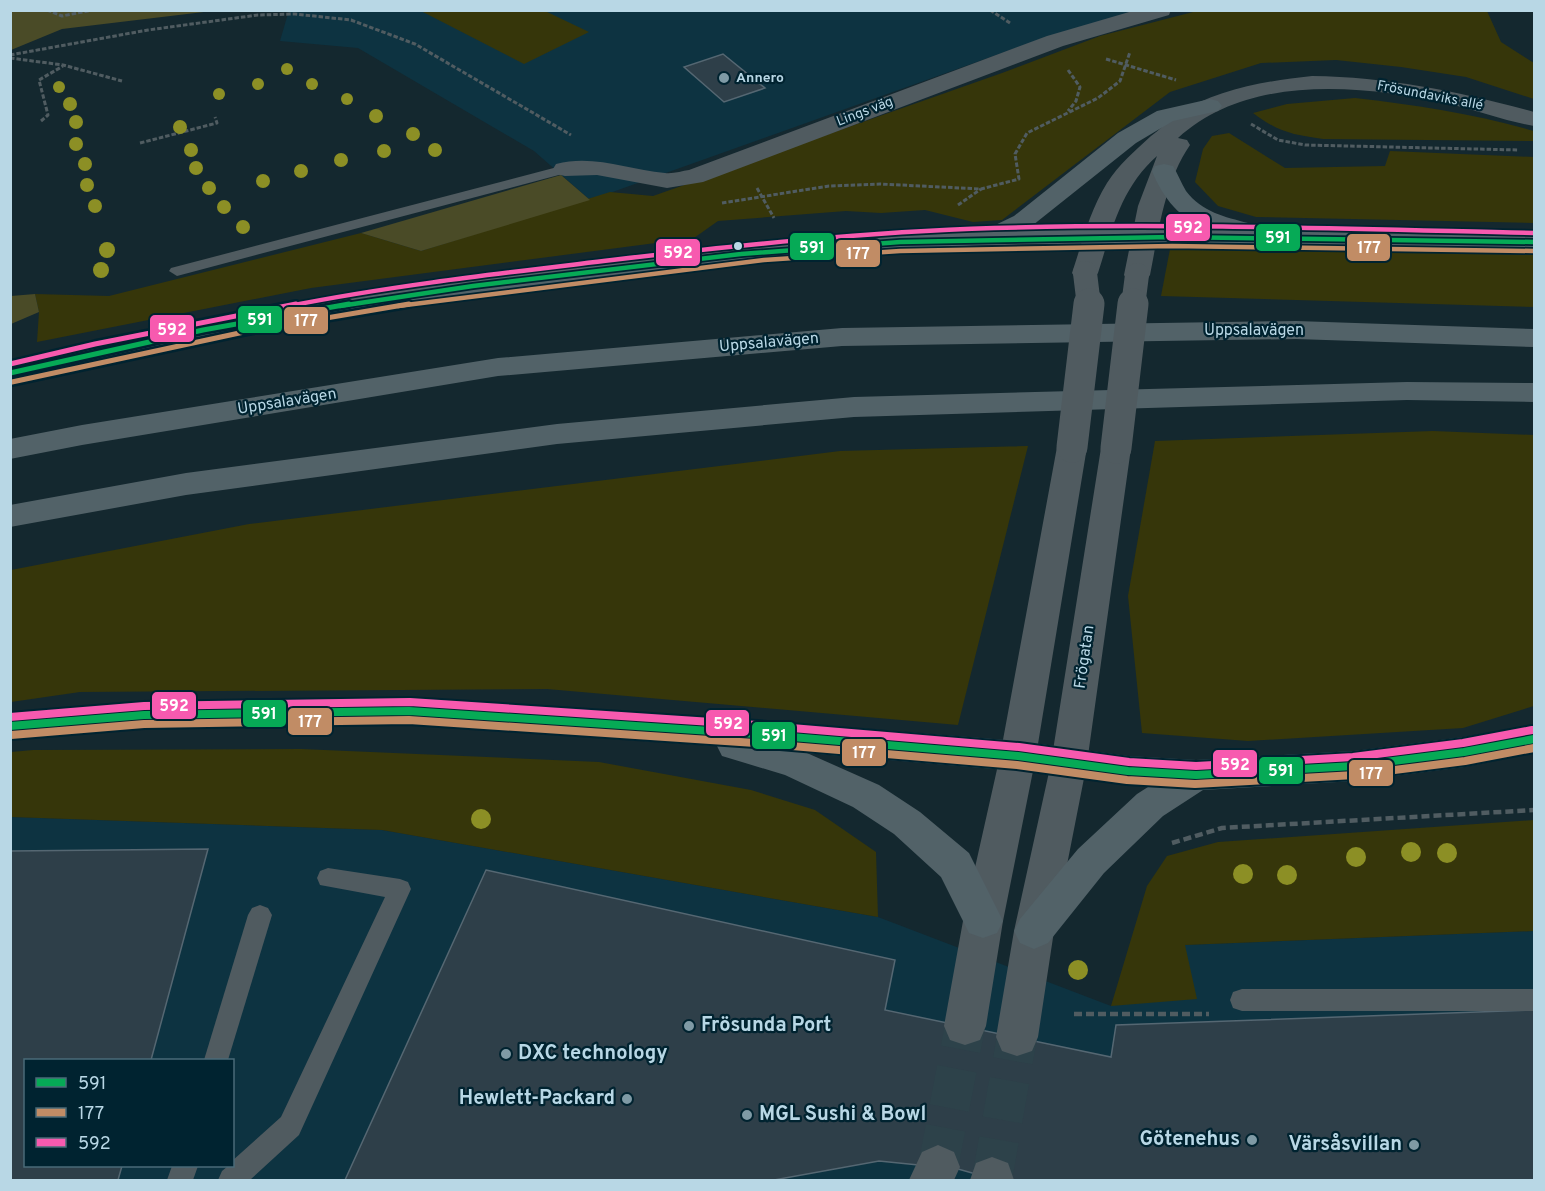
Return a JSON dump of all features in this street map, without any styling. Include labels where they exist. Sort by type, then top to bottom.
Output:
[{"type":"highway","points":[[992,237],[1023,221],[1126,138],[1165,116],[1210,106]]},
{"type":"highway","points":[[1164,171],[1170,188],[1180,202],[1199,215],[1225,226],[1303,237]]},
{"type":"highway","points":[[10,373],[97,353],[319,309],[528,279],[805,247],[992,237],[1098,236],[1303,237],[1534,242]]},
{"type":"highway","name":"Uppsalavägen","points":[[10,449],[105,431],[498,367],[842,337],[1296,330],[1534,338]]},
{"type":"highway","points":[[10,516],[186,484],[557,434],[854,407],[1407,391],[1534,393]]},
{"type":"highway","points":[[10,726],[144,714],[409,711],[670,727],[1018,756],[1128,771],[1196,775],[1354,766],[1464,752],[1534,739]]},
{"type":"highway","points":[[670,727],[794,763],[866,796],[907,823],[955,865],[983,921]]},
{"type":"highway","points":[[1034,931],[1091,861],[1150,805],[1196,775]]},
{"type":"street","name":"Lings väg","points":[[565,169],[597,168],[666,181],[694,177],[1055,41],[1161,10]]},
{"type":"street","name":"Frösundaviks allé","points":[[1018,756],[1072,447],[1089,303],[1085,273],[1113,197],[1126,172],[1182,121],[1210,106],[1252,92],[1294,85],[1345,82],[1408,88],[1534,119]]},
{"type":"street","name":"Frösundaviks allé","points":[[1137,275],[1155,193],[1169,154],[1204,119],[1252,92]]},
{"type":"street","name":"Frögatan","points":[[1017,1037],[1034,931],[1069,763],[1116,448],[1137,275]]},
{"type":"street","points":[[965,1026],[983,921],[1018,756]]},
{"type":"lane","points":[[177,271],[565,169]]},
{"type":"lane","points":[[231,1180],[290,1126],[400,889],[328,878]]},
{"type":"lane","points":[[216,1059],[260,915]]},
{"type":"lane","points":[[1242,1000],[1534,1000]]},
{"type":"path","points":[[47,10],[62,16],[93,10]]},
{"type":"path","points":[[295,14],[298,10]]},
{"type":"path","points":[[10,56],[148,30],[258,15],[295,14],[351,20],[415,44],[598,151],[627,173]]},
{"type":"path","points":[[10,56],[63,65],[122,81]]},
{"type":"path","points":[[41,121],[48,115],[39,80],[63,65]]},
{"type":"path","points":[[720,204],[829,186],[880,184],[981,189],[1019,179],[1015,154],[1026,133],[1098,98],[1120,81],[1127,65],[1180,82]]},
{"type":"path","points":[[1064,66],[1080,87],[1076,101],[1065,114]]},
{"type":"path","points":[[140,143],[217,123],[215,117]]},
{"type":"path","points":[[1245,121],[1278,140],[1305,145],[1524,150]]},
{"type":"path","points":[[764,204],[775,220]]},
{"type":"path","points":[[1164,846],[1222,828],[1534,810]]},
{"type":"path","points":[[1074,1014],[1215,1014],[1242,1000]]},
{"type":"shaded area","points":[[289,10],[1145,11],[1047,37],[590,200],[534,151],[358,48],[280,41]]},
{"type":"shaded area","points":[[421,11],[545,11],[589,32],[524,64]]},
{"type":"shaded area","points":[[1197,11],[1487,11],[1501,42],[1534,63],[1534,99],[1466,77],[1401,67],[1336,60],[1261,63],[1170,92],[1002,220],[973,222],[925,210],[881,213],[846,211],[718,221],[694,238],[311,288],[37,342],[39,312],[35,294],[109,296],[361,233],[421,251],[610,192],[653,196],[1002,73],[1100,36]]},
{"type":"shaded area","points":[[1355,98],[1423,107],[1490,120],[1534,131],[1534,141],[1323,139],[1286,132],[1270,125],[1253,113],[1287,104]]},
{"type":"shaded area","points":[[1229,133],[1285,168],[1385,166],[1390,151],[1534,157],[1534,223],[1256,217],[1218,206],[1195,182],[1203,149],[1212,136]]},
{"type":"shaded area","points":[[1170,249],[1534,254],[1534,307],[1161,296]]},
{"type":"shaded area","points":[[1433,431],[1534,435],[1534,706],[1463,728],[1248,741],[1142,733],[1128,596],[1155,441]]},
{"type":"shaded area","points":[[1028,446],[958,725],[547,689],[80,692],[11,702],[11,570],[249,524],[840,451]]},
{"type":"shaded area","points":[[301,749],[599,762],[751,790],[815,810],[876,852],[878,917],[382,830],[11,817],[11,752]]},
{"type":"shaded area","points":[[11,817],[382,830],[878,917],[1111,1006],[1184,945],[1534,931],[1534,1180],[11,1180]]},
{"type":"shaded area","points":[[1534,820],[1534,931],[1185,945],[1197,999],[1111,1006],[1147,886],[1167,856],[1218,842]]},
{"type":"green space","points":[[11,10],[212,11],[62,29],[11,50]]},
{"type":"green space","points":[[561,175],[590,200],[421,251],[361,233]]},
{"type":"green space","points":[[35,294],[39,312],[11,324],[11,296]]},
{"type":"building","name":"Annero","points":[[723,54],[765,88],[724,102],[684,67]]},
{"type":"building","points":[[208,849],[151,1059],[24,1059],[24,1167],[122,1167],[118,1180],[10,1180],[10,851]]},
{"type":"building","name":"Frösunda Port","points":[[486,870],[895,960],[885,1010],[1111,1057],[1116,1025],[1534,1010],[1534,1180],[997,1180],[958,1169],[879,1161],[774,1180],[345,1180]]},
{"type":"tunnel","points":[[938,1167],[965,1026]]},
{"type":"tunnel","points":[[992,1179],[1017,1037]]},
{"type":"transit line","name":"592","points":[[10,364],[95,344],[318,300],[527,270],[804,238],[992,228],[1066,227],[1303,228],[1534,233]]},
{"type":"transit line","name":"591","points":[[10,373],[203,330],[358,303],[511,281],[787,249],[900,242],[1081,237],[1262,237],[1534,242]]},
{"type":"transit line","name":"177","points":[[12,382],[205,339],[359,312],[512,290],[787,258],[900,251],[1081,246],[1262,246],[1534,251]]},
{"type":"transit line","name":"592","points":[[10,717],[144,706],[410,702],[757,725],[1019,747],[1129,762],[1196,766],[1353,757],[1463,743],[1532,730]]},
{"type":"transit line","name":"591","points":[[10,726],[144,715],[409,711],[756,734],[1018,756],[1128,771],[1196,775],[1354,766],[1464,752],[1534,739]]},
{"type":"transit line","name":"177","points":[[11,735],[144,724],[409,720],[755,743],[1017,765],[1127,780],[1195,784],[1355,775],[1465,761],[1534,748]]},
{"type":"place","name":"Annero","points":[[724,78]]},
{"type":"place","name":"Frösunda Port","points":[[689,1026]]},
{"type":"place","name":"DXC technology","points":[[506,1054]]},
{"type":"place","name":"Hewlett-Packard","points":[[627,1099]]},
{"type":"place","name":"MGL Sushi & Bowl","points":[[747,1115]]},
{"type":"place","name":"Götenehus","points":[[1252,1140]]},
{"type":"place","name":"Värsåsvillan","points":[[1414,1145]]}]
